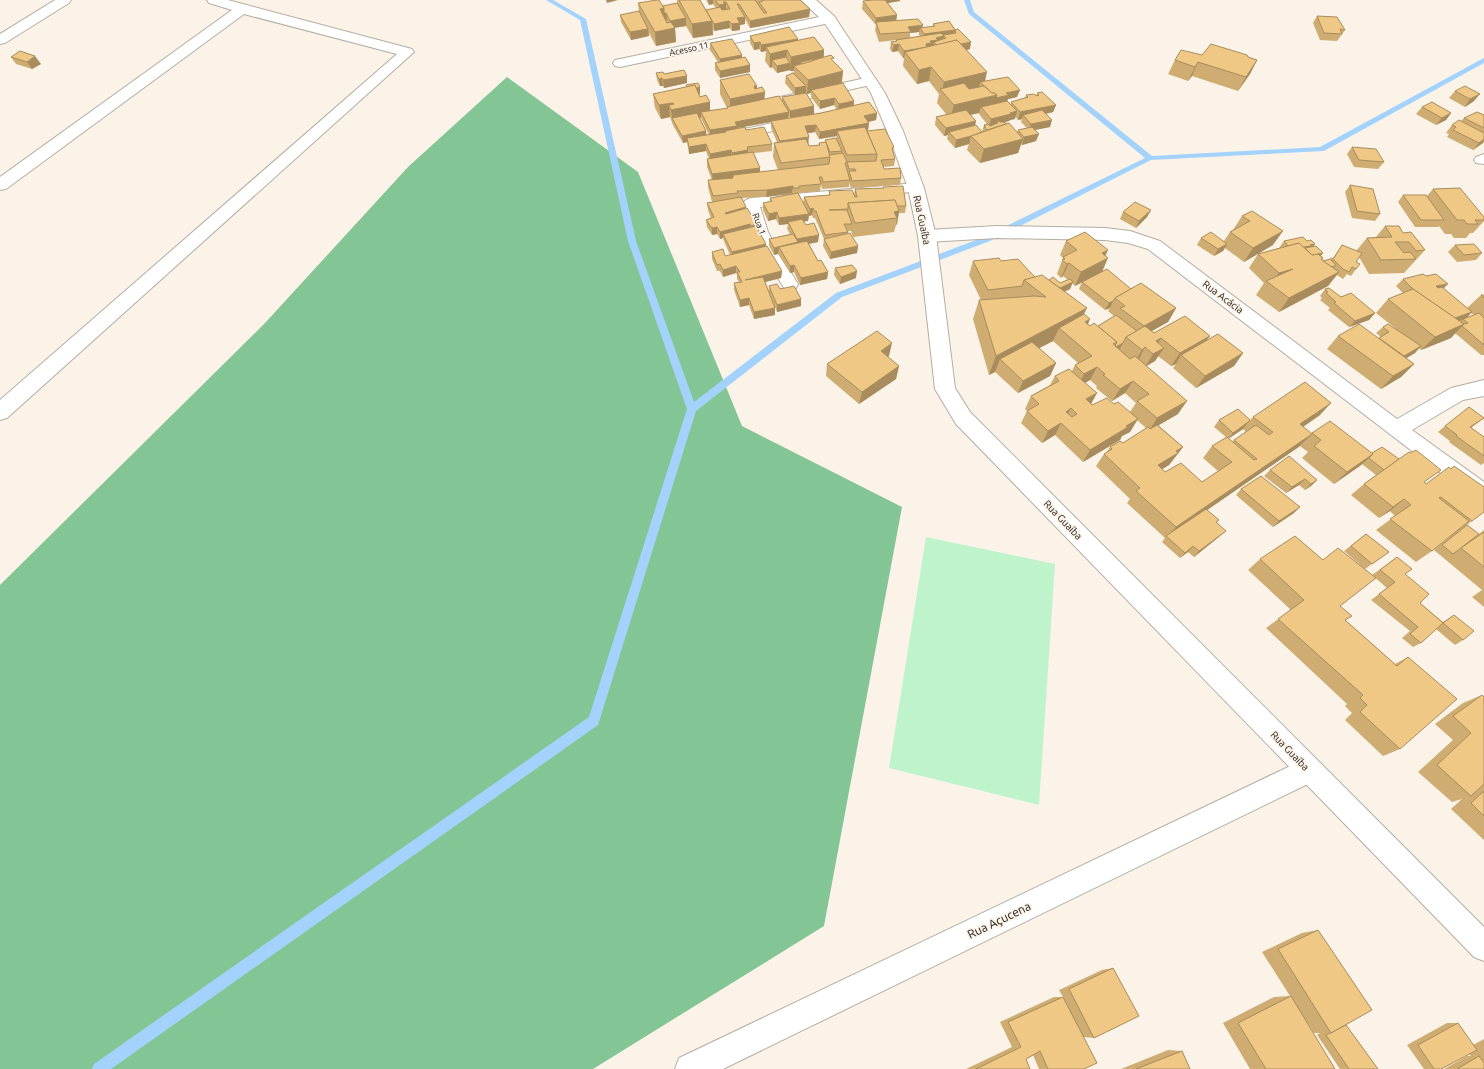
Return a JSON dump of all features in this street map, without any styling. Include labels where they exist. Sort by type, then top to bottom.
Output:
[{"type":"street","points":[[0,40],[64,0]]},
{"type":"street","points":[[0,412],[406,52],[236,4],[214,0]]},
{"type":"street","name":"Rua Guaíba","points":[[808,0],[829,19],[878,93],[876,107],[887,132],[916,188],[927,236],[945,389],[963,418],[1484,948]]},
{"type":"street","points":[[0,185],[236,4]]},
{"type":"street","name":"Acesso 11","points":[[620,63],[829,19]]},
{"type":"street","name":"Rua Acácia","points":[[927,236],[997,232],[1105,234],[1130,236],[1154,245],[1484,494]]},
{"type":"street","points":[[1396,429],[1458,393],[1484,388]]},
{"type":"street","name":"Rua Açucena","points":[[690,1069],[1309,770]]},
{"type":"lane","points":[[772,103],[870,81]]},
{"type":"lane","points":[[723,137],[815,119]]},
{"type":"lane","name":"Rua 1","points":[[790,284],[770,252],[760,232],[751,203],[916,188]]},
{"type":"green space","points":[[507,77],[638,172],[742,426],[902,507],[824,926],[593,1069],[0,1069],[0,585],[265,323],[408,167]]},
{"type":"green space","points":[[926,537],[1055,564],[1039,805],[889,768]]},
{"type":"building","points":[[659,0],[664,8],[660,9],[667,23],[671,22],[675,28],[655,32],[638,3]]},
{"type":"building","points":[[679,0],[700,0],[712,21],[692,24]]},
{"type":"building","points":[[715,0],[755,0],[764,13],[767,13],[759,2],[763,0],[800,0],[810,9],[750,21],[739,4],[737,4],[745,17],[737,18],[740,23],[732,24],[729,21],[714,24],[706,10],[720,7],[722,10],[730,9],[726,2],[723,2],[725,4],[719,5]]},
{"type":"building","points":[[885,0],[897,15],[876,18],[863,1]]},
{"type":"building","points":[[677,3],[686,18],[670,21],[666,13],[664,13],[663,6]]},
{"type":"building","points":[[639,11],[648,29],[630,32],[620,15]]},
{"type":"building","points":[[1317,16],[1337,17],[1345,30],[1340,29],[1342,34],[1324,33]]},
{"type":"building","points":[[918,19],[923,25],[908,27],[911,32],[880,34],[876,22]]},
{"type":"building","points":[[949,21],[955,30],[924,34],[920,28],[935,26],[933,24]]},
{"type":"building","points":[[789,27],[798,39],[761,45],[760,42],[754,43],[750,36]]},
{"type":"building","points":[[958,29],[971,42],[961,44],[957,40],[937,45],[934,42],[946,38],[943,35],[956,33],[955,30]]},
{"type":"building","points":[[941,33],[944,36],[936,38],[938,40],[930,41],[931,43],[926,44],[927,47],[904,51],[899,44],[894,45],[891,42],[897,41],[896,40]]},
{"type":"building","points":[[814,37],[824,50],[791,57],[787,50],[770,54],[766,47]]},
{"type":"building","points":[[732,39],[742,55],[720,59],[710,43]]},
{"type":"building","points":[[957,40],[987,72],[944,82],[931,67],[919,70],[905,52]]},
{"type":"building","points":[[1211,44],[1247,55],[1248,57],[1257,60],[1246,77],[1198,62],[1195,67],[1175,60],[1181,50],[1202,55]]},
{"type":"building","points":[[20,51],[35,56],[27,62],[11,57]]},
{"type":"building","points":[[831,55],[834,58],[831,59],[843,71],[808,80],[794,66]]},
{"type":"building","points":[[745,57],[750,65],[720,71],[715,63]]},
{"type":"building","points":[[786,57],[790,63],[777,66],[772,60]]},
{"type":"building","points":[[815,60],[802,64],[801,62]]},
{"type":"building","points":[[684,70],[687,76],[663,80],[662,78],[659,79],[656,73],[663,72],[664,74]]},
{"type":"building","points":[[793,73],[806,86],[795,88],[786,76]]},
{"type":"building","points":[[749,74],[757,86],[754,86],[755,89],[762,87],[765,92],[730,99],[720,80]]},
{"type":"building","points":[[1008,77],[1020,90],[1006,93],[1009,95],[996,98],[997,95],[992,93],[980,82]]},
{"type":"building","points":[[698,83],[700,87],[697,88],[697,90],[695,85],[687,87],[686,85]]},
{"type":"building","points":[[843,83],[854,101],[839,104],[835,98],[820,101],[811,90]]},
{"type":"building","points":[[964,83],[969,89],[984,86],[992,93],[997,95],[954,105],[940,89]]},
{"type":"building","points":[[695,85],[700,97],[706,95],[710,102],[671,110],[669,105],[674,104],[673,103],[659,105],[653,94]]},
{"type":"building","points":[[1465,86],[1480,94],[1470,99],[1455,91]]},
{"type":"building","points":[[1042,92],[1056,105],[1020,112],[1011,102],[1028,97],[1026,95],[1034,94],[1036,96],[1039,95],[1037,93]]},
{"type":"building","points":[[806,93],[814,106],[790,111],[782,97]]},
{"type":"building","points":[[779,96],[789,112],[735,122],[737,126],[710,130],[701,112],[728,108],[727,107]]},
{"type":"building","points":[[1007,101],[1017,111],[991,119],[981,107]]},
{"type":"building","points":[[869,102],[877,113],[864,116],[869,123],[820,132],[816,125],[805,126],[809,137],[780,141],[771,121],[821,113]]},
{"type":"building","points":[[1432,102],[1451,113],[1442,118],[1422,107]]},
{"type":"building","points":[[966,110],[976,121],[946,128],[936,117]]},
{"type":"building","points":[[1042,110],[1052,120],[1031,124],[1023,115]]},
{"type":"building","points":[[1477,112],[1484,115],[1484,128],[1464,118]]},
{"type":"building","points":[[697,113],[706,131],[682,136],[672,118]]},
{"type":"building","points":[[1459,120],[1484,133],[1484,139],[1479,143],[1453,130],[1456,127],[1452,125]]},
{"type":"building","points":[[999,121],[1006,124],[987,130],[984,127],[986,127],[984,125],[988,124],[990,126],[998,123],[996,122]]},
{"type":"building","points":[[1009,123],[1023,139],[984,149],[971,136]]},
{"type":"building","points":[[976,125],[982,132],[956,140],[949,132]]},
{"type":"building","points":[[745,127],[746,130],[764,127],[772,144],[747,147],[748,150],[732,153],[731,150],[710,154],[706,144],[689,147],[687,138],[726,132],[725,131]]},
{"type":"building","points":[[865,127],[877,154],[847,155],[837,131]]},
{"type":"building","points":[[1032,127],[1039,134],[1024,137],[1018,130]]},
{"type":"building","points":[[885,129],[894,147],[892,148],[895,159],[881,160],[884,169],[900,168],[901,178],[852,181],[849,171],[856,171],[855,169],[849,169],[847,162],[876,161],[877,154],[867,131]]},
{"type":"building","points":[[836,138],[842,151],[830,152],[825,140]]},
{"type":"building","points":[[806,139],[809,146],[820,145],[819,143],[826,142],[830,157],[781,163],[774,143]]},
{"type":"building","points":[[1352,147],[1376,149],[1384,162],[1359,160]]},
{"type":"building","points":[[753,152],[760,168],[712,174],[707,159],[739,154]]},
{"type":"building","points":[[843,153],[847,162],[845,163],[850,180],[823,182],[822,177],[819,177],[821,184],[799,186],[799,188],[793,188],[793,186],[767,190],[737,191],[738,193],[713,196],[708,180],[733,178],[733,175],[829,164],[829,155]]},
{"type":"building","points":[[1350,185],[1373,189],[1380,214],[1357,211]]},
{"type":"building","points":[[903,186],[906,206],[897,206],[895,200],[848,203],[848,209],[829,210],[847,210],[852,224],[844,224],[848,232],[825,235],[816,211],[814,211],[813,208],[810,209],[804,197],[830,195],[829,191],[852,190],[855,197],[857,197],[855,189]]},
{"type":"building","points":[[1460,188],[1484,217],[1484,220],[1475,220],[1478,224],[1467,224],[1464,220],[1457,220],[1433,189]]},
{"type":"building","points":[[798,193],[809,214],[779,218],[777,212],[769,214],[763,203],[772,201],[770,198]]},
{"type":"building","points":[[1403,195],[1426,195],[1444,220],[1421,220]]},
{"type":"building","points":[[741,197],[746,207],[725,213],[747,208],[757,224],[751,226],[750,224],[720,232],[717,227],[712,228],[706,220],[714,217],[707,203]]},
{"type":"building","points":[[895,200],[899,211],[894,212],[897,218],[855,223],[848,203]]},
{"type":"building","points":[[1135,202],[1151,210],[1139,221],[1123,212]]},
{"type":"building","points":[[1252,211],[1283,231],[1253,248],[1230,232],[1250,221],[1242,216]]},
{"type":"building","points":[[802,219],[806,225],[814,223],[819,235],[797,239],[788,222]]},
{"type":"building","points":[[756,226],[766,244],[732,252],[723,234]]},
{"type":"building","points":[[1385,226],[1399,226],[1403,233],[1411,232],[1425,250],[1416,251],[1409,242],[1395,242],[1404,253],[1410,252],[1416,259],[1381,260],[1367,238],[1392,237]]},
{"type":"building","points":[[1085,232],[1108,250],[1102,253],[1108,258],[1081,272],[1069,263],[1067,264],[1062,260],[1065,259],[1063,257],[1077,250],[1066,241]]},
{"type":"building","points":[[1211,232],[1227,244],[1218,249],[1201,238]]},
{"type":"building","points":[[850,233],[858,246],[831,252],[824,239]]},
{"type":"building","points":[[793,234],[798,242],[774,248],[769,239]]},
{"type":"building","points":[[1303,237],[1307,241],[1311,240],[1315,244],[1303,247],[1299,243],[1288,246],[1284,241]]},
{"type":"building","points":[[807,241],[818,261],[821,260],[828,272],[801,278],[794,265],[790,266],[779,247]]},
{"type":"building","points":[[1299,243],[1312,255],[1318,254],[1323,258],[1321,259],[1339,272],[1289,298],[1266,281],[1293,269],[1279,273],[1258,254]]},
{"type":"building","points":[[1474,244],[1482,253],[1464,255],[1455,245]]},
{"type":"building","points":[[1342,245],[1362,253],[1356,262],[1360,264],[1356,269],[1352,267],[1349,272],[1343,269],[1334,260],[1331,260],[1336,265],[1332,267],[1323,261],[1334,258]]},
{"type":"building","points":[[767,246],[782,271],[745,280],[763,277],[775,308],[754,312],[749,298],[740,300],[734,283],[742,282],[737,272],[740,272],[736,266],[723,270],[720,264],[717,265],[712,252],[723,249],[725,256]]},
{"type":"building","points":[[1316,246],[1323,253],[1312,255],[1305,248]]},
{"type":"building","points":[[999,258],[1001,261],[1018,259],[1035,277],[1024,280],[1022,286],[988,290],[973,261]]},
{"type":"building","points":[[852,265],[857,271],[841,277],[835,268]]},
{"type":"building","points":[[1107,269],[1131,289],[1109,303],[1082,282]]},
{"type":"building","points":[[1423,274],[1426,276],[1436,274],[1448,284],[1436,286],[1438,288],[1442,287],[1472,312],[1455,318],[1413,289],[1403,279]]},
{"type":"building","points":[[1042,275],[1087,308],[996,356],[979,300],[1034,296],[1046,297],[1024,280]]},
{"type":"building","points":[[1053,277],[1060,283],[1070,279],[1073,282],[1060,288],[1049,280]]},
{"type":"building","points":[[1141,283],[1176,308],[1144,326],[1120,308],[1125,306],[1115,298]]},
{"type":"building","points":[[777,284],[780,289],[794,286],[801,299],[777,305],[769,286]]},
{"type":"building","points":[[1329,288],[1341,297],[1351,293],[1375,313],[1355,321],[1334,303],[1336,302],[1326,293],[1328,292],[1325,289]]},
{"type":"building","points":[[1413,289],[1464,324],[1435,337],[1388,299]]},
{"type":"building","points":[[1479,313],[1484,318],[1484,345],[1462,326],[1468,323],[1463,319]]},
{"type":"building","points":[[1084,314],[1090,319],[1085,322],[1090,326],[1094,323],[1117,342],[1113,344],[1130,359],[1135,356],[1187,401],[1157,418],[1137,401],[1149,394],[1133,381],[1120,389],[1103,375],[1105,374],[1097,367],[1084,374],[1075,365],[1092,356],[1059,328]]},
{"type":"building","points":[[1116,315],[1137,331],[1126,337],[1123,343],[1116,347],[1117,342],[1098,326]]},
{"type":"building","points":[[1185,316],[1210,336],[1180,353],[1161,338],[1156,341],[1164,348],[1153,354],[1145,347],[1142,350],[1126,337],[1145,326],[1154,333]]},
{"type":"building","points":[[1359,324],[1414,364],[1393,376],[1338,336]]},
{"type":"building","points":[[1388,324],[1421,346],[1404,356],[1379,338],[1389,332],[1383,327]]},
{"type":"building","points":[[877,331],[892,343],[881,351],[899,366],[862,392],[827,364]]},
{"type":"building","points":[[1218,334],[1243,353],[1205,376],[1181,355]]},
{"type":"building","points":[[1032,342],[1056,363],[1023,381],[1000,359]]},
{"type":"building","points":[[1069,369],[1097,393],[1086,399],[1092,405],[1107,398],[1114,404],[1118,402],[1138,419],[1126,426],[1128,427],[1090,450],[1061,423],[1048,431],[1027,411],[1039,404],[1031,396],[1059,381],[1055,376]],"holes":[[[1071,408],[1077,414],[1072,417],[1066,412]]]},
{"type":"building","points":[[1305,382],[1331,403],[1300,424],[1312,434],[1176,527],[1136,491],[1140,488],[1104,454],[1112,449],[1110,447],[1120,441],[1123,443],[1148,427],[1150,429],[1157,425],[1183,447],[1176,451],[1178,453],[1158,465],[1165,472],[1181,463],[1202,482],[1232,462],[1212,446],[1227,437],[1254,460],[1257,459],[1234,440],[1256,425],[1269,435],[1273,432],[1253,417]]},
{"type":"building","points":[[1469,407],[1484,418],[1470,427],[1484,437],[1484,456],[1456,436],[1457,435],[1445,426]]},
{"type":"building","points":[[1238,409],[1250,420],[1233,433],[1219,420]]},
{"type":"building","points":[[1330,421],[1373,454],[1347,472],[1314,446],[1321,440],[1312,433]]},
{"type":"building","points":[[1382,447],[1399,459],[1384,470],[1369,458],[1373,454],[1372,453]]},
{"type":"building","points":[[1416,450],[1441,470],[1424,482],[1426,484],[1449,467],[1451,469],[1454,466],[1484,487],[1484,512],[1472,521],[1441,497],[1439,498],[1469,521],[1432,551],[1390,519],[1411,505],[1404,499],[1393,507],[1364,484],[1409,452],[1410,453]]},
{"type":"building","points":[[1289,456],[1317,480],[1311,484],[1305,479],[1292,487],[1270,470]]},
{"type":"building","points":[[1261,476],[1300,507],[1279,521],[1241,489]]},
{"type":"building","points":[[1206,509],[1219,520],[1216,522],[1226,531],[1199,551],[1193,546],[1185,553],[1166,536]]},
{"type":"building","points":[[1467,525],[1479,534],[1453,554],[1442,545]]},
{"type":"building","points":[[1484,532],[1484,567],[1461,548]]},
{"type":"building","points":[[1366,534],[1389,552],[1372,564],[1351,546]]},
{"type":"building","points":[[1295,536],[1323,560],[1338,548],[1376,578],[1340,606],[1352,616],[1345,620],[1397,666],[1408,657],[1457,699],[1400,749],[1360,712],[1367,705],[1360,698],[1363,695],[1278,619],[1304,600],[1260,559]]},
{"type":"building","points":[[1397,557],[1412,569],[1405,574],[1429,594],[1420,603],[1443,623],[1421,643],[1410,634],[1418,627],[1379,594],[1395,582],[1380,570]]},
{"type":"building","points":[[1454,615],[1474,631],[1463,640],[1443,623]]},
{"type":"building","points":[[1482,695],[1484,697],[1484,784],[1471,796],[1437,765],[1471,733],[1453,716]]},
{"type":"building","points":[[1484,791],[1484,816],[1471,803]]},
{"type":"building","points":[[1318,930],[1372,1010],[1331,1033],[1278,949]]},
{"type":"building","points":[[1113,968],[1139,1016],[1094,1038],[1069,989]]},
{"type":"building","points":[[1291,996],[1335,1069],[1266,1069],[1238,1023]]},
{"type":"building","points":[[1063,997],[1097,1063],[1084,1069],[1048,1069],[1040,1051],[1026,1059],[1030,1069],[976,1069],[1021,1047],[1008,1022]]},
{"type":"building","points":[[1458,1023],[1477,1050],[1441,1069],[1434,1069],[1418,1045]]},
{"type":"building","points":[[1346,1025],[1378,1069],[1349,1069],[1326,1035]]},
{"type":"building","points":[[1182,1051],[1190,1069],[1136,1069]]},
{"type":"building","points":[[1479,1056],[1484,1063],[1484,1069],[1457,1069]]},
{"type":"waterway","points":[[549,0],[583,19],[632,241],[692,409]]},
{"type":"waterway","points":[[967,0],[971,13],[1150,158]]},
{"type":"waterway","points":[[1150,158],[1321,149],[1484,60]]},
{"type":"waterway","points":[[692,409],[839,295],[987,239],[1150,158]]},
{"type":"waterway","points":[[99,1069],[594,721],[692,409]]}]
